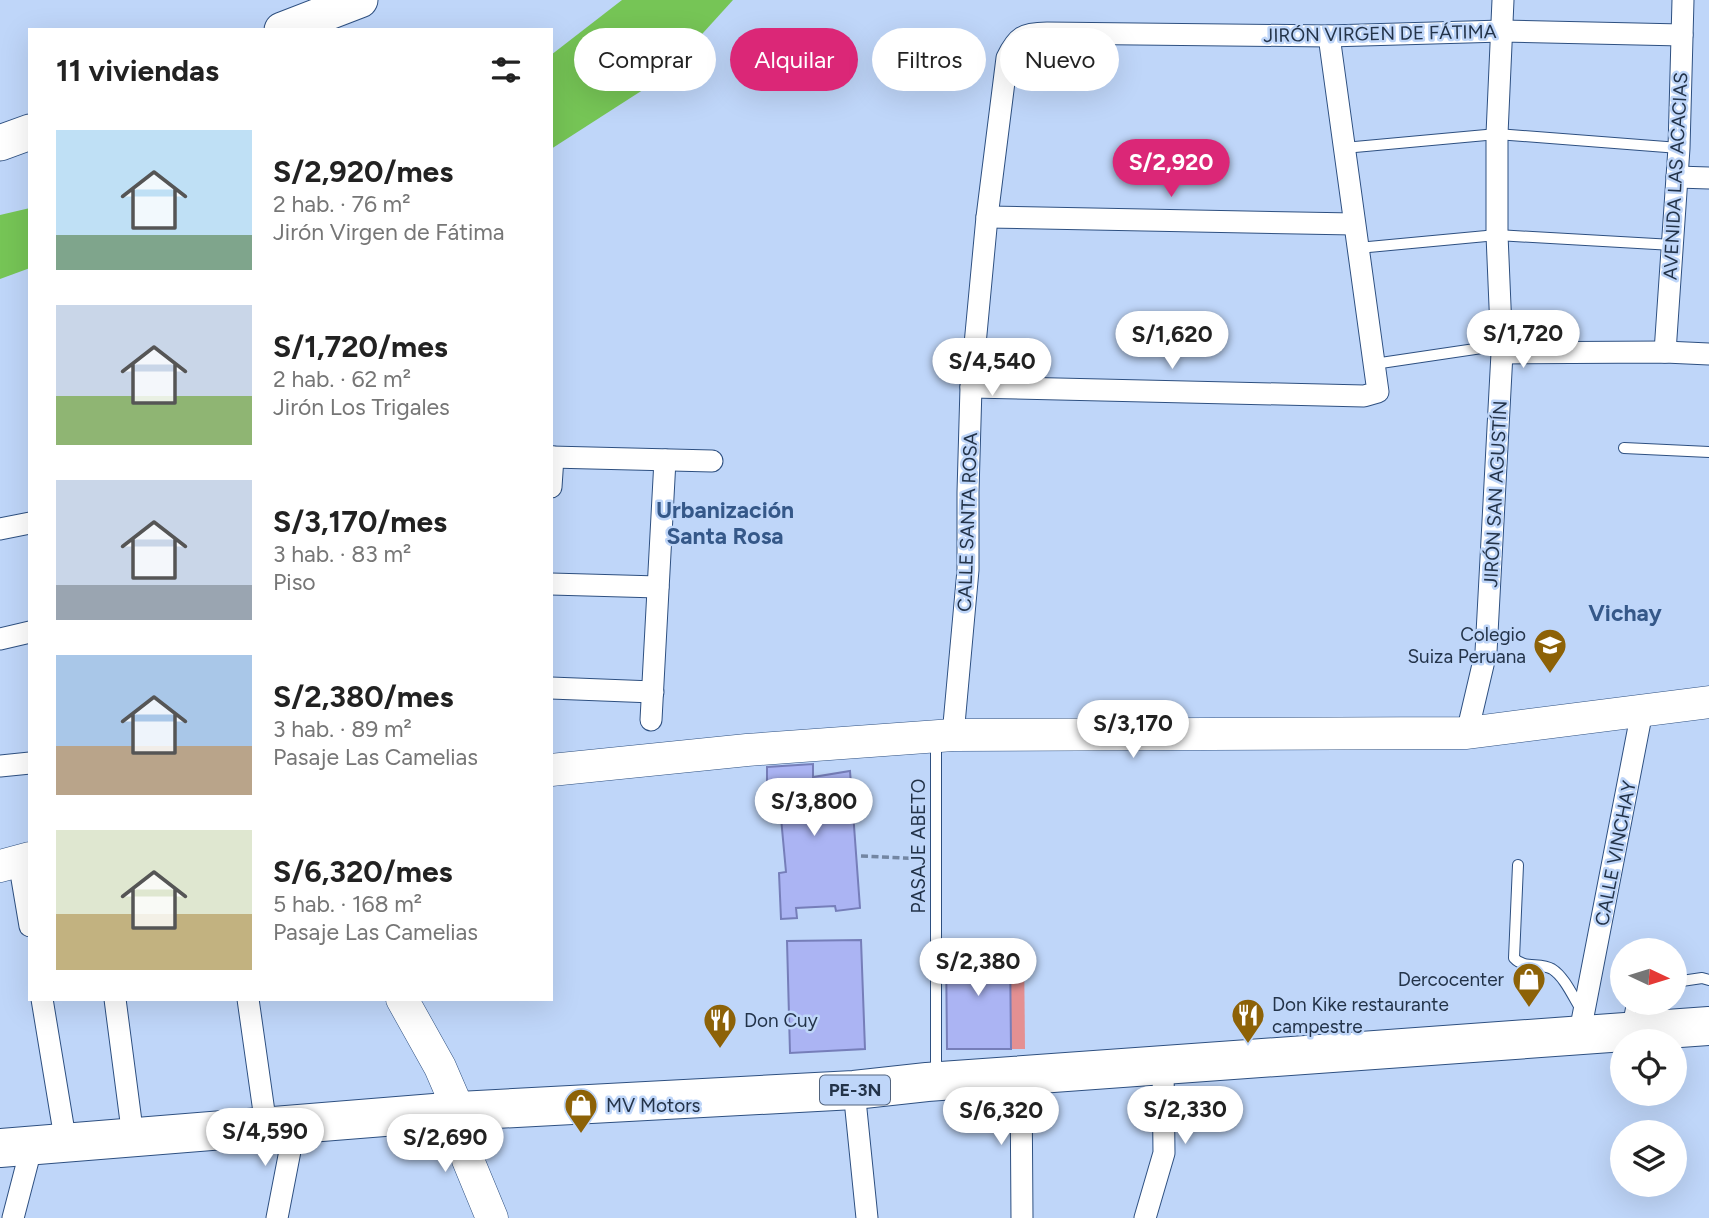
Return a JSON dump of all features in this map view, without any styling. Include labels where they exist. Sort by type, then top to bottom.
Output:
[{"type":"highway","name":"PE-3N","points":[[33,1145],[459,1111],[854,1090],[1163,1066],[1630,1018],[1709,1026]]},
{"type":"main road","points":[[287,28],[360,0]]},
{"type":"main road","points":[[0,143],[28,133]]},
{"type":"main road","points":[[553,770],[747,750],[944,735],[1467,733],[1709,702]]},
{"type":"main road","points":[[403,1001],[440,1067],[459,1111],[468,1160],[492,1218]]},
{"type":"street","name":"JIRÓN SAN AGUSTÍN","points":[[1467,733],[1486,652],[1502,349],[1497,235],[1497,134],[1503,0]]},
{"type":"street","name":"AVENIDA LAS ACACIAS","points":[[1665,352],[1679,148],[1683,0]]},
{"type":"street","name":"JIRÓN VIRGEN DE FÁTIMA","points":[[1119,34],[1329,36],[1502,31],[1682,35]]},
{"type":"street","points":[[971,387],[1364,396],[1378,392],[1329,36]]},
{"type":"street","name":"CALLE SANTA ROSA","points":[[944,735],[968,570],[971,387],[987,217],[1003,91]]},
{"type":"street","points":[[1677,177],[1709,178]]},
{"type":"street","points":[[987,217],[1354,224]]},
{"type":"street","points":[[1502,349],[1709,354]]},
{"type":"street","points":[[553,457],[712,461]]},
{"type":"street","points":[[651,720],[665,460]]},
{"type":"street","points":[[0,529],[28,523]]},
{"type":"street","points":[[553,584],[658,587]]},
{"type":"street","points":[[0,639],[28,632]]},
{"type":"street","points":[[553,688],[653,692]]},
{"type":"street","name":"CALLE VINCHAY","points":[[1581,1025],[1642,711]]},
{"type":"street","points":[[0,766],[28,763]]},
{"type":"street","points":[[16,862],[28,917]]},
{"type":"street","points":[[13,1218],[33,1145],[42,1001]]},
{"type":"street","points":[[115,1001],[133,1137]]},
{"type":"street","points":[[249,1001],[280,1126],[277,1218]]},
{"type":"street","points":[[1145,1218],[1164,1153],[1163,1066]]},
{"type":"street","points":[[1021,1076],[1022,1218]]},
{"type":"street","points":[[854,1090],[867,1218]]},
{"type":"lane","points":[[1344,148],[1497,134],[1679,148]]},
{"type":"lane","points":[[1358,248],[1497,235],[1673,245]]},
{"type":"lane","points":[[1374,364],[1502,349]]},
{"type":"lane","points":[[1624,449],[1709,452]]},
{"type":"lane","name":"PASAJE ABETO","points":[[936,1082],[936,860],[944,735]]},
{"type":"lane","points":[[1518,865],[1514,958],[1522,964],[1543,966],[1554,971],[1581,1025]]},
{"type":"lane","points":[[1687,980],[1709,980]]},
{"type":"path","points":[[861,856],[936,860]]},
{"type":"shaded area","points":[[622,0],[733,0],[708,28],[586,28]]},
{"type":"shaded area","points":[[574,37],[574,91],[641,91],[553,148],[553,53]]},
{"type":"shaded area","points":[[28,208],[28,269],[0,279],[0,215]]},
{"type":"shaded area","points":[[946,947],[1024,947],[1025,1049],[947,1049]]},
{"type":"building","points":[[813,764],[813,777],[850,771],[860,908],[836,911],[835,906],[796,908],[797,918],[781,919],[779,873],[786,872],[781,818],[763,817],[767,767]]},
{"type":"building","points":[[861,940],[865,1049],[790,1053],[787,941]]},
{"type":"building","points":[[946,947],[1010,947],[1011,1049],[947,1049]]},
{"type":"place","name":"Colegio Suiza Peruana","points":[[1550,675]]},
{"type":"place","name":"Dercocenter","points":[[1529,1009]]},
{"type":"place","name":"Don Kike restaurante campestre","points":[[1248,1045]]},
{"type":"place","name":"Don Cuy","points":[[720,1050]]},
{"type":"place","name":"MV Motors","points":[[581,1135]]},
{"type":"district","name":"Urbanización Santa Rosa","points":[[725,523]]},
{"type":"district","name":"Vichay","points":[[1625,613]]}]
